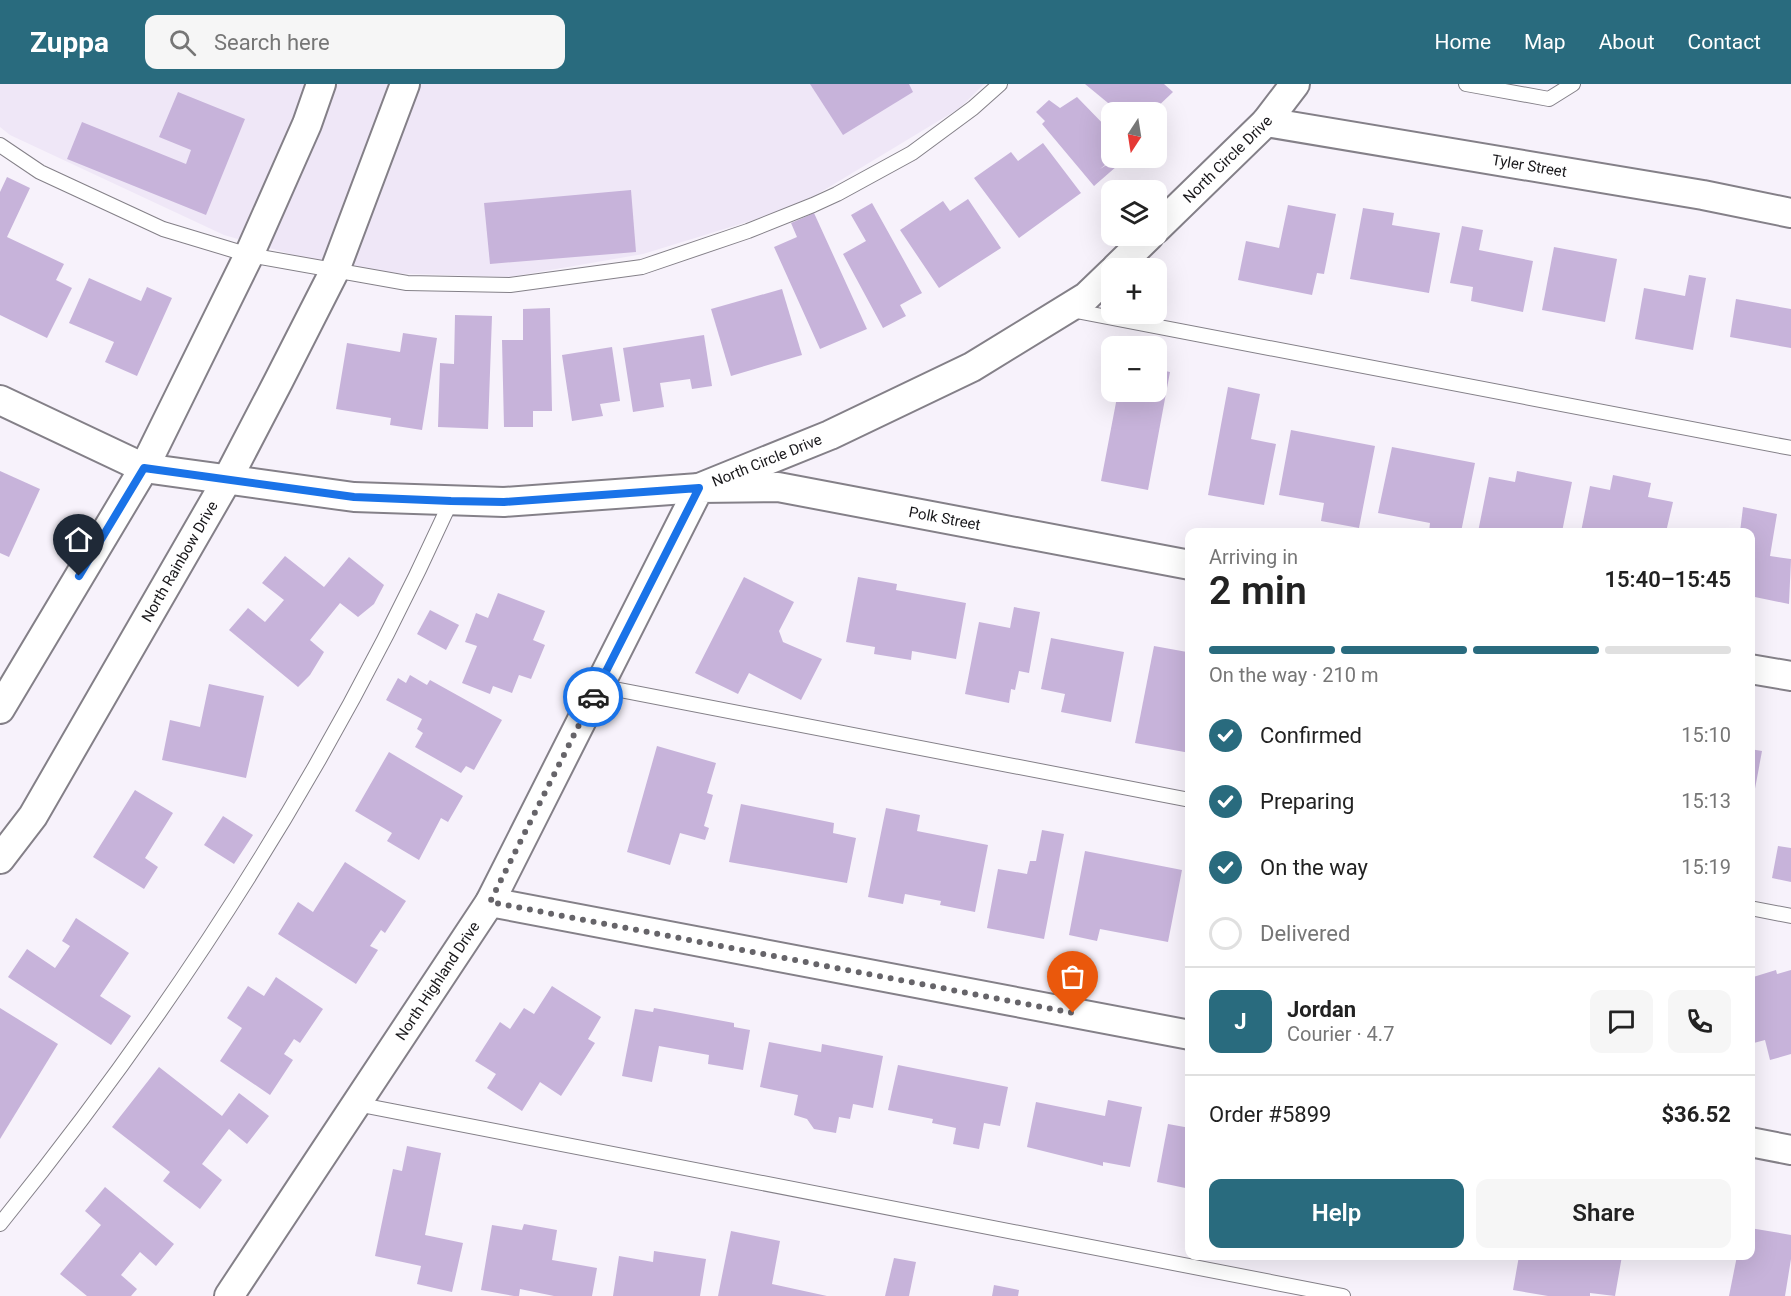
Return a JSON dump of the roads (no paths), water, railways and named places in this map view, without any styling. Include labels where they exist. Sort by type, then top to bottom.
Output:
[{"type":"street","points":[[0,709],[144,468],[249,255],[307,124],[321,84]]},
{"type":"street","name":"North Rainbow Drive","points":[[0,859],[33,816],[228,478],[335,270],[405,84]]},
{"type":"street","name":"North Circle Drive","points":[[1167,218],[1266,122],[1295,84]]},
{"type":"street","name":"Tyler Street","points":[[1266,122],[1692,193],[1791,213]]},
{"type":"street","points":[[1126,258],[1139,246]]},
{"type":"street","name":"North Circle Drive","points":[[0,400],[144,468],[354,497],[504,502],[699,488],[830,435],[962,372],[1086,297],[1101,283]]},
{"type":"street","name":"Polk Street","points":[[699,488],[778,487],[1185,564]]},
{"type":"street","name":"North Highland Drive","points":[[229,1296],[490,902],[699,488]]},
{"type":"street","points":[[1755,670],[1791,676]]},
{"type":"street","points":[[490,902],[1185,1034]]},
{"type":"street","points":[[1755,1143],[1791,1150]]},
{"type":"lane","points":[[0,145],[40,172],[163,230],[249,255],[407,283],[510,285],[642,267],[748,231],[837,194],[912,153],[973,108],[1000,84]]},
{"type":"lane","points":[[1466,84],[1549,99],[1573,84]]},
{"type":"lane","points":[[1066,309],[1791,448]]},
{"type":"lane","points":[[0,1224],[139,1041],[300,793],[366,678],[405,601],[451,501]]},
{"type":"lane","points":[[599,686],[1185,799]]},
{"type":"lane","points":[[1755,909],[1791,916]]},
{"type":"lane","points":[[356,1104],[1343,1296]]}]
